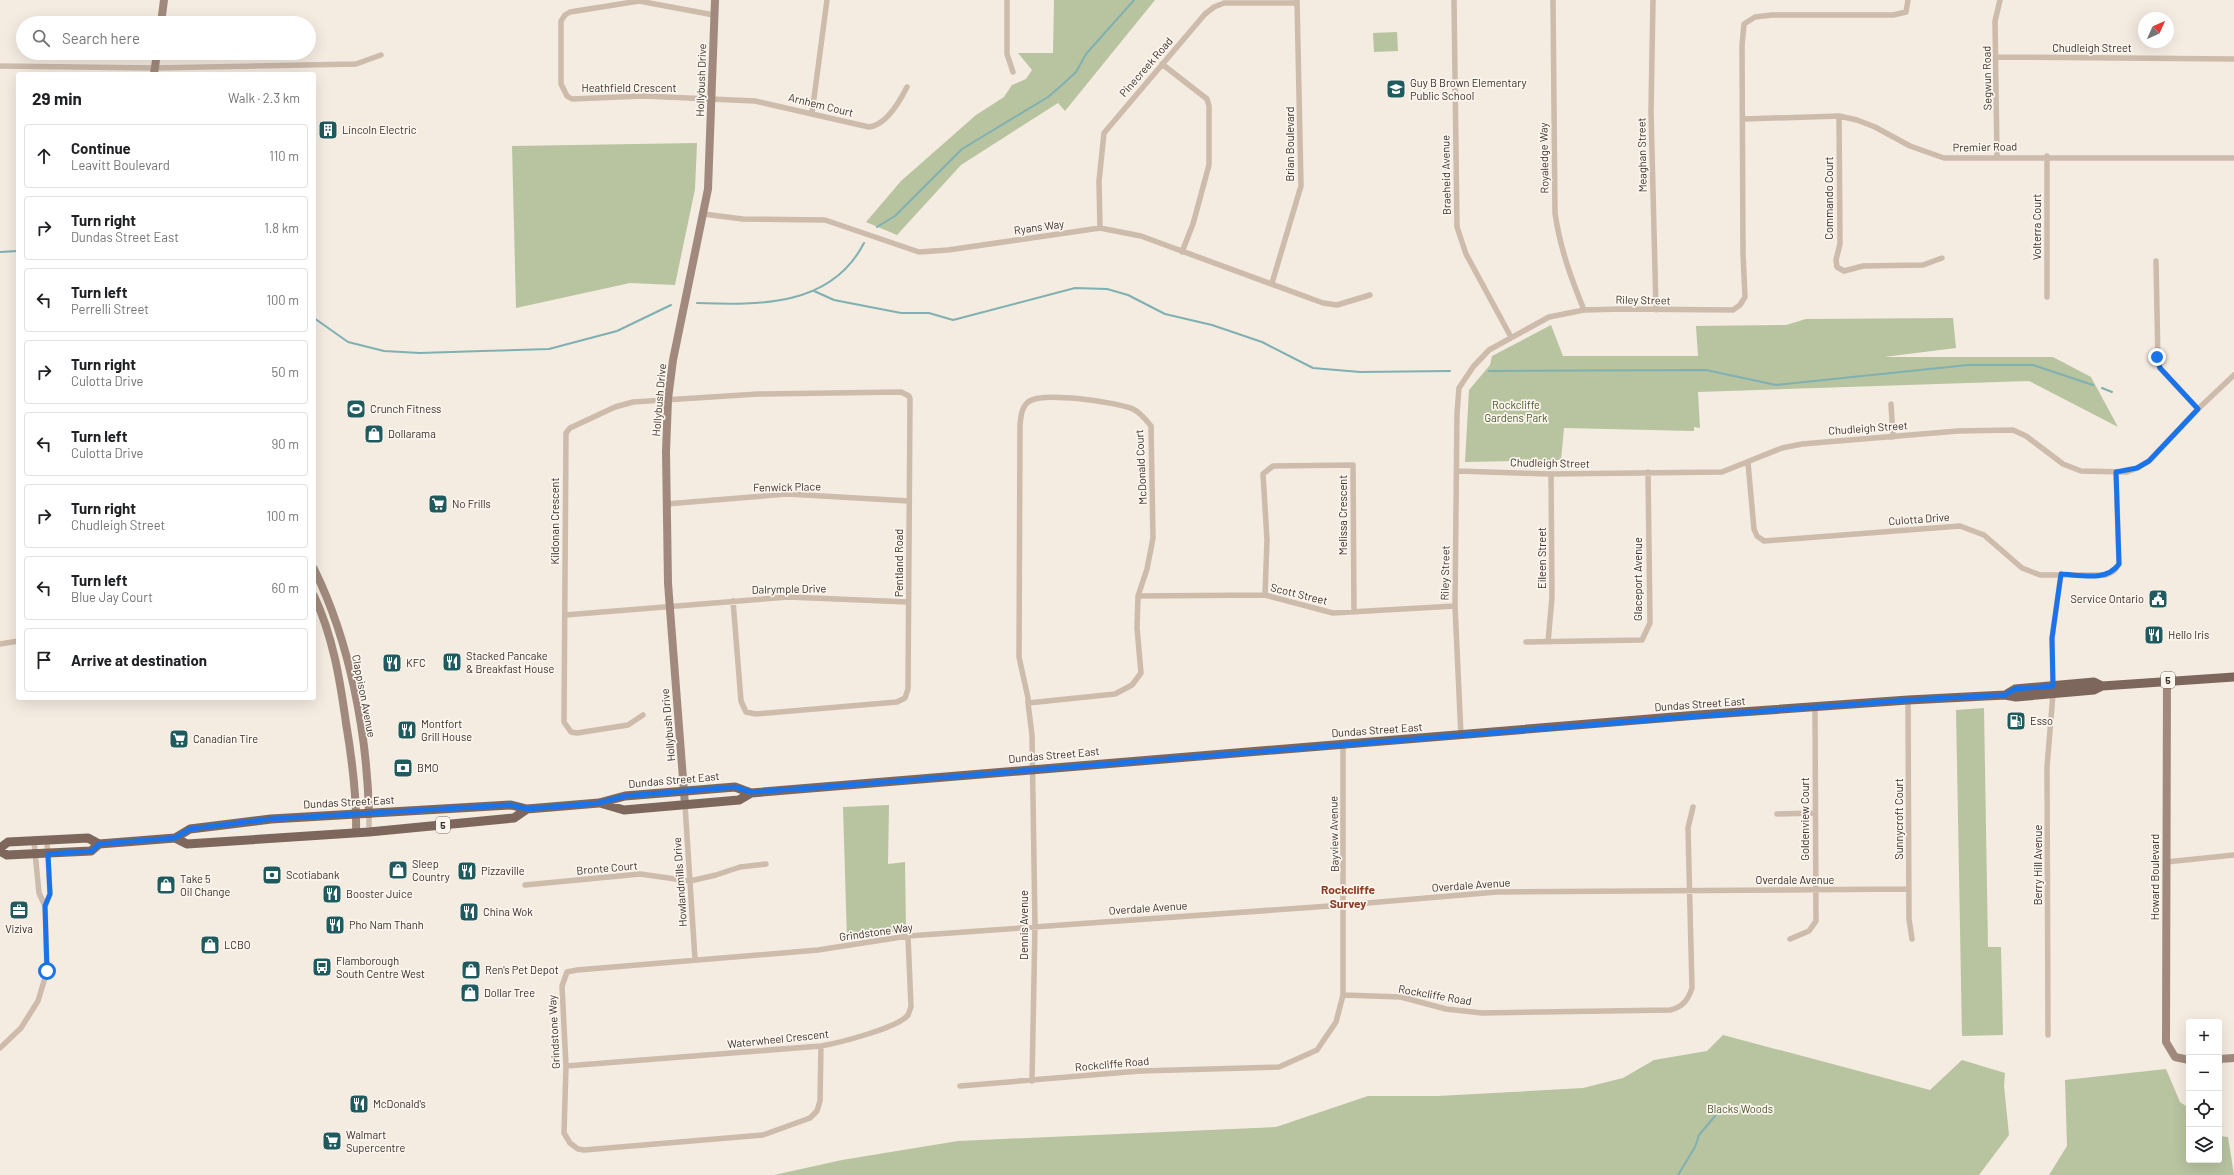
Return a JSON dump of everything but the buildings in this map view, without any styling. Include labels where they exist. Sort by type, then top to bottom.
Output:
[{"type":"main road","name":"Dundas Street East","points":[[0,848],[8,842],[34,842],[88,838],[99,844],[175,838],[190,829],[271,819],[511,805],[527,809],[599,803],[625,796],[735,787],[751,792],[1032,768],[1460,736],[1908,700],[2005,695],[2015,689],[2053,690],[2094,682],[2102,686],[2167,680],[2234,677]]},
{"type":"main road","name":"Dundas Street East","points":[[599,803],[624,810],[738,800],[751,792]]},
{"type":"main road","name":"Dundas Street East","points":[[175,838],[187,844],[369,832],[514,818],[527,809]]},
{"type":"main road","name":"Dundas Street East","points":[[0,851],[7,855],[92,851],[99,844]]},
{"type":"street","points":[[162,16],[164,0]]},
{"type":"street","name":"Hollybush Drive","points":[[685,805],[670,607],[666,504],[668,399],[680,323],[703,214],[710,171],[715,0]]},
{"type":"street","points":[[812,112],[827,0]]},
{"type":"street","points":[[1008,0],[1007,54],[1013,72]]},
{"type":"street","name":"Braeheid Avenue","points":[[1454,0],[1456,227],[1466,254],[1511,337]]},
{"type":"street","name":"Royaledge Way","points":[[1553,0],[1555,213],[1562,252],[1584,310]]},
{"type":"street","name":"Meaghan Street","points":[[1653,0],[1651,111],[1656,310]]},
{"type":"street","name":"Riley Street","points":[[1460,736],[1455,606],[1457,413],[1459,388],[1473,367],[1489,350],[1549,317],[1584,310],[1732,310],[1740,305],[1745,297],[1743,253],[1744,119],[1742,46],[1744,24],[1755,17],[1772,15],[1894,15],[1906,12],[1908,0]]},
{"type":"street","name":"Segwun Road","points":[[1997,157],[1997,57],[1995,21],[2000,0]]},
{"type":"street","name":"Heathfield Crescent","points":[[712,99],[643,96],[572,99],[567,96],[561,84],[561,21],[565,15],[570,12],[639,1],[714,15]]},
{"type":"street","name":"Pinecreek Road","points":[[1100,228],[1099,180],[1104,133],[1162,64],[1214,7],[1224,3],[1297,2]]},
{"type":"street","name":"Brian Boulevard","points":[[1272,283],[1300,186],[1297,2]]},
{"type":"street","points":[[0,66],[155,71],[356,64],[381,55]]},
{"type":"street","name":"Chudleigh Street","points":[[1997,57],[2234,59]]},
{"type":"street","points":[[155,71],[156,60]]},
{"type":"street","points":[[1162,64],[1207,99],[1208,106],[1209,165],[1193,224],[1182,252]]},
{"type":"street","name":"Arnhem Court","points":[[712,99],[770,103],[873,127],[899,103],[907,87]]},
{"type":"street","name":"Premier Road","points":[[1744,119],[1839,116],[1858,120],[1875,127],[1910,146],[1944,158],[2047,156],[2234,158]]},
{"type":"street","name":"Commando Court","points":[[1839,116],[1840,244],[1836,260],[1837,267],[1846,271],[1863,266],[1923,265],[1942,258]]},
{"type":"street","name":"Volterra Court","points":[[2047,156],[2048,297]]},
{"type":"street","name":"Ryans Way","points":[[703,214],[743,219],[817,218],[835,222],[919,252],[948,250],[1100,228],[1141,236],[1323,303],[1337,304],[1370,295]]},
{"type":"street","points":[[2156,262],[2158,363],[2160,368],[2198,409]]},
{"type":"street","name":"Chudleigh Street","points":[[1457,470],[1551,474],[1722,472],[1748,463],[1782,448],[1802,444],[1958,431],[2013,430],[2026,436],[2063,464],[2081,471],[2116,472],[2137,468],[2149,461],[2198,409],[2234,375]]},
{"type":"street","name":"Pentland Road","points":[[668,399],[758,394],[901,392],[906,393],[910,399],[908,689],[907,694],[902,700],[897,702],[751,714],[746,712],[741,701],[733,601]]},
{"type":"street","name":"McDonald Court","points":[[1028,703],[1115,694],[1132,685],[1141,674],[1137,628],[1138,596],[1147,569],[1154,538],[1151,426],[1143,416],[1133,410],[1090,400],[1054,397],[1038,398],[1028,403],[1023,410],[1020,425],[1018,638],[1022,676],[1028,703],[1032,734],[1032,768]]},
{"type":"street","name":"Kildonan Crescent","points":[[643,715],[628,725],[576,733],[567,728],[564,722],[566,433],[575,425],[624,404],[668,399]]},
{"type":"street","points":[[1892,404],[1893,437]]},
{"type":"street","name":"Culotta Drive","points":[[1748,463],[1754,529],[1757,536],[1764,541],[1960,526],[1984,535],[2022,568],[2040,575],[2106,575],[2114,571],[2119,564],[2116,472]]},
{"type":"street","name":"Melissa Crescent","points":[[1265,595],[1267,540],[1263,474],[1273,466],[1353,465],[1354,612]]},
{"type":"street","name":"Glaceport Avenue","points":[[1526,642],[1642,640],[1650,623],[1648,472]]},
{"type":"street","name":"Eileen Street","points":[[1548,642],[1552,597],[1551,474]]},
{"type":"street","name":"Fenwick Place","points":[[666,504],[787,494],[909,501]]},
{"type":"street","name":"Clappison Avenue","points":[[316,574],[334,616],[347,659],[364,751],[369,832]]},
{"type":"street","name":"Berry Hill Avenue","points":[[2048,1036],[2047,767],[2053,690],[2052,638],[2061,574]]},
{"type":"street","name":"Scott Street","points":[[1138,596],[1265,595],[1333,613],[1455,606]]},
{"type":"street","name":"Dalrymple Drive","points":[[670,607],[788,597],[908,602]]},
{"type":"street","name":"Clappison Avenue","points":[[316,601],[327,629],[340,680],[352,757],[356,832]]},
{"type":"street","points":[[565,614],[670,607]]},
{"type":"street","points":[[0,644],[16,641]]},
{"type":"street","name":"Howard Boulevard","points":[[2167,680],[2166,1042],[2175,1057],[2186,1059]]},
{"type":"street","name":"Sunnycroft Court","points":[[1908,700],[1909,919],[1912,939]]},
{"type":"street","name":"Goldenview Court","points":[[1790,939],[1806,933],[1813,927],[1816,918],[1815,708]]},
{"type":"street","name":"Bayview Avenue","points":[[1343,744],[1344,995]]},
{"type":"street","name":"Dennis Avenue","points":[[1032,768],[1035,926],[1032,1082]]},
{"type":"street","name":"Howlandmills Drive","points":[[685,805],[695,959]]},
{"type":"street","points":[[1690,889],[1688,828],[1693,807]]},
{"type":"street","points":[[1777,814],[1815,813]]},
{"type":"street","points":[[45,906],[50,894],[47,841]]},
{"type":"street","points":[[0,1048],[21,1028],[38,1001],[47,971],[45,906],[39,893],[34,842]]},
{"type":"street","points":[[2166,862],[2234,855]]},
{"type":"street","name":"Bronte Court","points":[[525,885],[640,874],[690,881],[716,876],[740,867],[766,864]]},
{"type":"street","name":"Overdale Avenue","points":[[1035,926],[1344,905],[1497,892],[1690,889],[1909,889]]},
{"type":"street","name":"Rockcliffe Road","points":[[960,1086],[1032,1082],[1140,1071],[1278,1067],[1317,1050],[1336,1022],[1344,995],[1401,998],[1446,1009],[1482,1013],[1670,1010],[1681,1007],[1688,998],[1692,988],[1690,889]]},
{"type":"street","name":"Grindstone Way","points":[[821,1046],[820,1101],[817,1111],[810,1118],[762,1135],[591,1150],[578,1149],[570,1143],[564,1133],[566,1066],[562,986],[567,972],[695,959],[818,950],[908,936],[1035,926]]},
{"type":"street","name":"Waterwheel Crescent","points":[[566,1066],[821,1046],[847,1041],[899,1022],[908,1015],[911,1007],[908,936]]},
{"type":"street","points":[[2222,1059],[2234,1058]]},
{"type":"green space","points":[[1054,0],[1155,0],[1065,111],[1058,103],[961,165],[897,235],[866,222],[901,181],[976,115],[1004,97],[1012,85],[1026,79],[1032,70],[1018,53],[1053,53]]},
{"type":"green space","points":[[1397,32],[1398,51],[1374,52],[1373,33]]},
{"type":"green space","points":[[697,143],[695,189],[675,285],[630,283],[516,308],[512,146]]},
{"type":"green space","name":"Rockcliffe Gardens Park","points":[[1953,318],[1956,348],[1884,357],[2053,357],[2091,377],[2118,427],[2029,381],[1698,392],[1700,428],[1694,427],[1694,431],[1564,428],[1561,460],[1465,462],[1469,390],[1490,365],[1492,356],[1551,325],[1563,356],[1698,356],[1696,326],[1786,325],[1806,319]]},
{"type":"green space","points":[[1984,708],[1988,947],[2001,947],[2003,1035],[1962,1036],[1956,710]]},
{"type":"green space","points":[[889,805],[888,864],[905,862],[906,929],[847,940],[843,807]]},
{"type":"green space","name":"Blacks Woods","points":[[1723,1035],[1930,1090],[1962,1060],[2005,1073],[2004,1086],[2009,1135],[1979,1175],[774,1175],[842,1160],[958,1141],[1276,1127],[1368,1096],[1438,1096],[1583,1088],[1623,1078],[1654,1060],[1707,1051]]},
{"type":"green space","points":[[2166,1069],[2180,1102],[2186,1106],[2186,1163],[2222,1163],[2222,1136],[2228,1137],[2234,1175],[2049,1175],[2067,1146],[2065,1080]]},
{"type":"waterway","points":[[877,227],[895,216],[962,149],[1048,97],[1062,85],[1076,72],[1086,54],[1134,0]]},
{"type":"waterway","points":[[697,303],[721,304],[769,302],[792,298],[813,291],[833,280],[850,264],[864,243]]},
{"type":"waterway","points":[[0,252],[16,251]]},
{"type":"waterway","points":[[814,291],[834,300],[901,313],[929,313],[953,320],[1075,288],[1107,289],[1128,295],[1165,314],[1212,325],[1262,342],[1313,368],[1360,372],[1450,371]]},
{"type":"waterway","points":[[316,319],[348,342],[384,351],[420,353],[549,349],[617,331],[671,305]]},
{"type":"waterway","points":[[1489,371],[1706,370],[1776,385],[1968,365],[2033,365],[2093,385]]},
{"type":"waterway","points":[[2102,388],[2112,392]]},
{"type":"waterway","points":[[1678,1175],[1695,1147],[1699,1135],[1721,1109]]},
{"type":"place","name":"Guy B Brown Elementary Public School","points":[[1396,89]]},
{"type":"place","name":"Lincoln Electric","points":[[328,130]]},
{"type":"place","name":"Crunch Fitness","points":[[356,409]]},
{"type":"place","name":"Dollarama","points":[[374,434]]},
{"type":"place","name":"No Frills","points":[[438,504]]},
{"type":"place","name":"Service Ontario","points":[[2158,599]]},
{"type":"place","name":"Hello Iris","points":[[2154,635]]},
{"type":"place","name":"Stacked Pancake & Breakfast House","points":[[452,662]]},
{"type":"place","name":"KFC","points":[[392,663]]},
{"type":"place","name":"Esso","points":[[2016,721]]},
{"type":"place","name":"Montfort Grill House","points":[[407,730]]},
{"type":"place","name":"Canadian Tire","points":[[179,739]]},
{"type":"place","name":"BMO","points":[[403,768]]},
{"type":"place","name":"Sleep Country","points":[[398,870]]},
{"type":"place","name":"Pizzaville","points":[[467,871]]},
{"type":"place","name":"Scotiabank","points":[[272,875]]},
{"type":"place","name":"Take 5 Oil Change","points":[[166,885]]},
{"type":"place","name":"Booster Juice","points":[[332,894]]},
{"type":"place","name":"Viziva","points":[[19,910]]},
{"type":"place","name":"China Wok","points":[[469,912]]},
{"type":"place","name":"Pho Nam Thanh","points":[[335,925]]},
{"type":"place","name":"LCBO","points":[[210,945]]},
{"type":"place","name":"Flamborough South Centre West","points":[[322,967]]},
{"type":"place","name":"Ren's Pet Depot","points":[[471,970]]},
{"type":"place","name":"Dollar Tree","points":[[470,993]]},
{"type":"place","name":"McDonald's","points":[[359,1104]]},
{"type":"place","name":"Walmart Supercentre","points":[[332,1141]]},
{"type":"district","name":"Rockcliffe Survey","points":[[1348,897]]},
{"type":"route","points":[[47,971],[45,906],[50,894],[48,854],[92,851],[99,844],[175,838],[190,829],[229,826],[271,819],[342,814],[356,815],[425,809],[511,805],[527,809],[599,803],[625,796],[735,787],[751,792],[811,788],[1032,768],[1460,736],[1698,716],[1908,700],[2005,695],[2015,689],[2053,686],[2052,638],[2061,574],[2106,575],[2114,571],[2119,564],[2116,526],[2116,472],[2127,472],[2149,461],[2198,409],[2160,368],[2157,357]]}]
